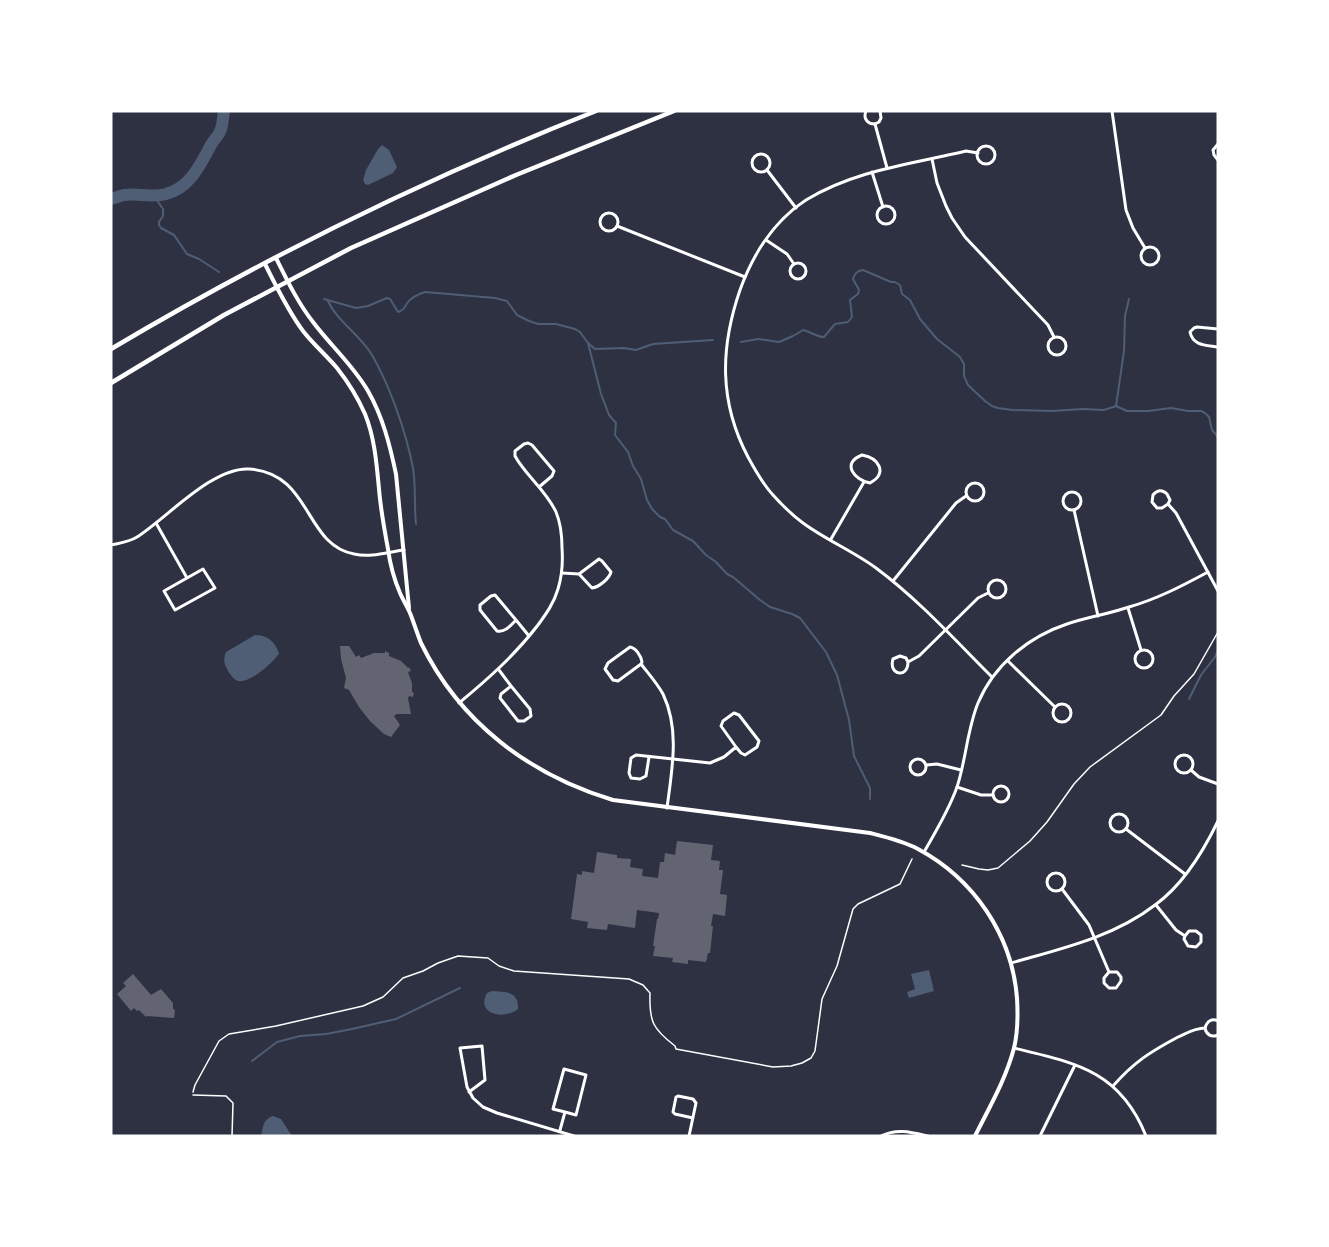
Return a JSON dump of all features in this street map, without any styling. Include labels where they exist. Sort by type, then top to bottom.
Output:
[{"type":"main road","points":[[111,349],[212,291],[349,221],[457,170],[596,111]]},
{"type":"main road","points":[[111,383],[217,319],[351,248],[555,159],[674,111]]},
{"type":"street","points":[[866,111],[865,118],[871,124],[879,122],[880,111]]},
{"type":"street","points":[[1112,111],[1126,210],[1145,248]]},
{"type":"street","points":[[875,124],[887,168]]},
{"type":"street","points":[[1218,144],[1214,150],[1214,155],[1218,160]]},
{"type":"street","points":[[987,146],[993,150],[995,157],[990,163],[983,163],[977,157],[978,153],[981,148],[987,146]]},
{"type":"street","points":[[978,153],[966,151],[872,172],[817,194],[796,208],[774,228],[757,253],[745,277],[734,309],[726,348],[726,381],[732,419],[739,440],[754,470],[771,493],[803,523],[874,566],[910,595],[992,677]]},
{"type":"street","points":[[761,155],[767,157],[770,163],[767,170],[756,171],[752,165],[755,157],[761,155]]},
{"type":"street","points":[[932,159],[939,189],[952,218],[966,237],[1048,326],[1054,337]]},
{"type":"street","points":[[767,170],[796,208]]},
{"type":"street","points":[[872,172],[883,207]]},
{"type":"street","points":[[883,207],[890,207],[894,212],[894,220],[888,224],[881,222],[877,216],[883,207]]},
{"type":"street","points":[[605,214],[612,214],[616,218],[617,226],[611,231],[605,230],[601,226],[601,219],[605,214]]},
{"type":"street","points":[[617,226],[745,277]]},
{"type":"street","points":[[766,239],[787,254],[794,264]]},
{"type":"street","points":[[1145,248],[1154,248],[1158,252],[1159,258],[1155,263],[1147,265],[1143,261],[1142,253],[1145,248]]},
{"type":"street","points":[[276,258],[311,320],[354,369],[370,393],[376,407],[388,440],[396,474],[410,612]]},
{"type":"street","points":[[265,264],[302,329],[344,378],[364,412],[376,458],[382,513],[394,577],[431,661],[459,703],[482,726],[513,752],[549,775],[613,800],[870,833],[898,841],[924,853],[958,878],[978,899],[995,923],[1011,963],[1018,1013],[1014,1048],[999,1089],[975,1136]]},
{"type":"street","points":[[794,264],[804,266],[806,272],[803,278],[797,280],[791,277],[789,271],[794,264]]},
{"type":"street","points":[[1218,329],[1197,327],[1190,332],[1195,342],[1218,347]]},
{"type":"street","points":[[1054,337],[1061,338],[1066,343],[1065,349],[1060,354],[1053,353],[1049,348],[1049,342],[1054,337]]},
{"type":"street","points":[[459,703],[498,670],[529,636],[551,606],[559,588],[563,560],[561,528],[555,510],[515,456],[515,451],[528,443],[554,471],[540,487]]},
{"type":"street","points":[[862,455],[875,461],[880,469],[876,479],[870,483],[864,482],[853,474],[851,468],[854,459],[862,455]]},
{"type":"street","points":[[111,545],[135,538],[214,480],[234,471],[249,469],[267,473],[292,489],[321,532],[333,545],[345,552],[372,555],[404,550]]},
{"type":"street","points":[[831,539],[864,482]]},
{"type":"street","points":[[971,483],[977,483],[983,488],[983,496],[977,501],[966,496],[966,488],[971,483]]},
{"type":"street","points":[[1168,504],[1165,508],[1157,508],[1152,502],[1153,495],[1159,491],[1165,492],[1169,497],[1168,504],[1176,513],[1218,591]]},
{"type":"street","points":[[1069,493],[1076,493],[1080,499],[1079,506],[1074,510],[1064,505],[1064,498],[1069,493]]},
{"type":"street","points":[[893,581],[956,503],[966,496]]},
{"type":"street","points":[[1074,510],[1098,616]]},
{"type":"street","points":[[156,523],[187,578]]},
{"type":"street","points":[[562,573],[579,574],[599,559],[611,573],[609,577],[592,588],[579,574]]},
{"type":"street","points":[[203,569],[214,588],[175,610],[164,591],[187,578],[203,569]]},
{"type":"street","points":[[924,853],[957,787],[971,724],[978,705],[992,677],[1008,661],[1022,648],[1044,634],[1067,624],[1128,608],[1167,593],[1208,572]]},
{"type":"street","points":[[994,581],[1001,582],[1005,587],[1004,594],[999,598],[992,597],[988,593],[988,587],[994,581]]},
{"type":"street","points":[[908,662],[919,656],[978,598],[988,593]]},
{"type":"street","points":[[516,620],[499,632],[480,610],[480,605],[495,595],[516,620],[529,636]]},
{"type":"street","points":[[1128,608],[1142,651]]},
{"type":"street","points":[[641,664],[618,681],[613,680],[605,669],[608,663],[630,647],[634,648],[641,657],[641,664],[662,691],[669,709],[673,731],[673,760],[667,808]]},
{"type":"street","points":[[1142,651],[1147,651],[1152,656],[1153,660],[1149,666],[1143,667],[1137,663],[1136,656],[1142,651]]},
{"type":"street","points":[[900,656],[906,658],[908,662],[907,668],[902,673],[896,672],[891,666],[893,659],[900,656]]},
{"type":"street","points":[[1008,661],[1055,707]]},
{"type":"street","points":[[498,670],[530,709],[531,716],[524,721],[518,721],[500,698],[501,694],[511,686]]},
{"type":"street","points":[[1066,705],[1070,711],[1069,717],[1063,721],[1057,720],[1053,714],[1055,707],[1066,705]]},
{"type":"street","points":[[734,713],[739,715],[759,741],[757,747],[746,755],[736,747],[721,726],[723,721],[734,713]]},
{"type":"street","points":[[648,757],[646,776],[640,780],[631,778],[629,773],[631,758],[636,755],[710,763],[724,757],[736,747]]},
{"type":"street","points":[[1185,755],[1191,757],[1193,762],[1191,770],[1185,772],[1179,770],[1176,765],[1178,758],[1185,755]]},
{"type":"street","points":[[914,759],[923,760],[926,765],[925,772],[920,775],[915,775],[910,770],[910,764],[914,759]]},
{"type":"street","points":[[926,765],[937,764],[961,770]]},
{"type":"street","points":[[1191,770],[1199,777],[1218,784]]},
{"type":"street","points":[[1000,786],[1006,787],[1010,794],[1007,801],[1001,803],[996,801],[993,795],[994,789],[1000,786]]},
{"type":"street","points":[[957,787],[981,795],[993,795]]},
{"type":"street","points":[[1119,814],[1125,816],[1128,822],[1126,828],[1120,832],[1113,829],[1111,823],[1113,817],[1119,814]]},
{"type":"street","points":[[1011,963],[1095,937],[1128,922],[1156,905],[1199,856],[1218,821]]},
{"type":"street","points":[[1126,828],[1185,874]]},
{"type":"street","points":[[1055,874],[1062,876],[1065,882],[1062,889],[1056,891],[1049,886],[1050,876],[1055,874]]},
{"type":"street","points":[[1062,889],[1085,919],[1109,972]]},
{"type":"street","points":[[1156,905],[1176,930],[1185,936]]},
{"type":"street","points":[[1189,931],[1196,931],[1201,936],[1201,942],[1196,947],[1190,948],[1185,943],[1185,936],[1189,931]]},
{"type":"street","points":[[1109,972],[1116,972],[1121,977],[1116,988],[1109,988],[1104,983],[1104,978],[1109,972]]},
{"type":"street","points":[[1205,1028],[1210,1021],[1218,1021]]},
{"type":"street","points":[[1205,1028],[1208,1034],[1218,1035]]},
{"type":"street","points":[[1113,1086],[1131,1067],[1152,1051],[1194,1029],[1205,1028]]},
{"type":"street","points":[[469,1092],[485,1080],[482,1046],[460,1048],[469,1092],[478,1104],[489,1110],[574,1136]]},
{"type":"street","points":[[1014,1048],[1065,1060],[1088,1069],[1113,1086],[1126,1099],[1146,1136]]},
{"type":"street","points":[[1040,1136],[1075,1065]]},
{"type":"street","points":[[564,1069],[586,1075],[576,1115],[565,1112],[553,1109],[564,1069]]},
{"type":"street","points":[[689,1136],[693,1118],[695,1101],[676,1097],[673,1112],[693,1118]]},
{"type":"street","points":[[560,1131],[565,1112]]},
{"type":"street","points":[[881,1136],[900,1131],[928,1136]]},
{"type":"lane","points":[[193,1095],[226,1096],[231,1101],[232,1136]]},
{"type":"path","points":[[962,865],[988,870],[998,868],[1020,850],[1047,822],[1074,784],[1090,767],[1161,715],[1194,674],[1218,632]]},
{"type":"path","points":[[193,1095],[195,1085],[219,1041],[229,1034],[363,1006],[383,997],[403,978],[458,956],[488,958],[503,968],[522,972],[630,979],[643,985],[650,993],[649,1008],[654,1024],[676,1049],[773,1067],[802,1063],[811,1058],[815,1051],[822,999],[837,966],[853,909],[858,904],[900,884],[912,858]]},
{"type":"water","points":[[382,145],[389,150],[397,167],[393,173],[368,185],[365,184],[363,180],[366,170]]},
{"type":"water","points":[[255,635],[270,640],[276,646],[279,654],[255,676],[238,681],[232,677],[224,661],[226,652]]},
{"type":"water","points":[[929,970],[934,991],[909,998],[907,992],[915,989],[911,974]]},
{"type":"water","points":[[507,992],[514,996],[518,1009],[499,1015],[488,1011],[484,1000],[487,993]]},
{"type":"water","points":[[273,1116],[281,1119],[292,1136],[261,1136],[265,1121]]},
{"type":"building","points":[[340,646],[349,646],[356,657],[359,655],[361,658],[374,653],[385,653],[385,651],[389,653],[389,656],[409,667],[411,671],[408,672],[414,693],[413,697],[408,698],[411,714],[394,716],[400,725],[391,737],[384,734],[370,721],[349,690],[344,688],[346,678]]},
{"type":"building","points":[[677,841],[713,845],[711,860],[720,861],[719,870],[723,870],[720,894],[727,895],[725,916],[713,914],[710,953],[708,953],[706,962],[688,960],[688,964],[672,962],[673,958],[653,956],[659,913],[637,910],[635,928],[608,924],[607,930],[587,928],[588,922],[571,919],[577,874],[582,875],[582,871],[594,873],[597,852],[617,855],[617,858],[631,859],[630,867],[643,869],[642,876],[658,878],[660,862],[664,862],[665,853],[675,855]]},
{"type":"building","points":[[133,974],[151,995],[161,989],[173,1003],[174,1018],[146,1017],[134,1008],[131,1011],[117,994],[126,986],[123,983]]},
{"type":"waterway","points":[[111,199],[124,195],[166,194],[182,187],[193,175],[219,134],[224,111]]},
{"type":"waterway","points":[[154,196],[163,209],[163,216],[159,222],[161,228],[174,235],[187,254],[219,272]]},
{"type":"waterway","points":[[741,342],[758,339],[779,342],[803,330],[824,337],[835,324],[848,322],[852,317],[850,300],[858,294],[859,290],[853,279],[856,273],[863,270],[900,285],[902,294],[910,300],[920,319],[937,339],[960,357],[964,364],[964,376],[968,385],[992,406],[1012,410],[1052,411],[1104,410],[1116,406],[1127,411],[1171,408],[1201,411],[1209,417],[1212,430],[1218,437]]},
{"type":"waterway","points":[[324,299],[356,308],[387,298],[398,312],[412,299],[425,292],[495,298],[507,301],[517,315],[529,321],[575,329],[595,349],[636,350],[653,344],[713,340]]},
{"type":"waterway","points":[[1116,406],[1124,351],[1125,316],[1129,299]]},
{"type":"waterway","points":[[328,301],[337,315],[372,355],[391,395],[402,425],[413,468],[416,524]]},
{"type":"waterway","points":[[588,343],[601,394],[609,415],[616,423],[615,435],[628,452],[652,509],[665,519],[673,530],[693,541],[727,574],[760,600],[770,607],[800,618],[826,652],[837,675],[849,720],[854,756],[870,788],[870,799]]},
{"type":"waterway","points":[[1189,699],[1201,675],[1218,650]]},
{"type":"waterway","points":[[252,1061],[277,1042],[396,1019],[460,988]]}]
